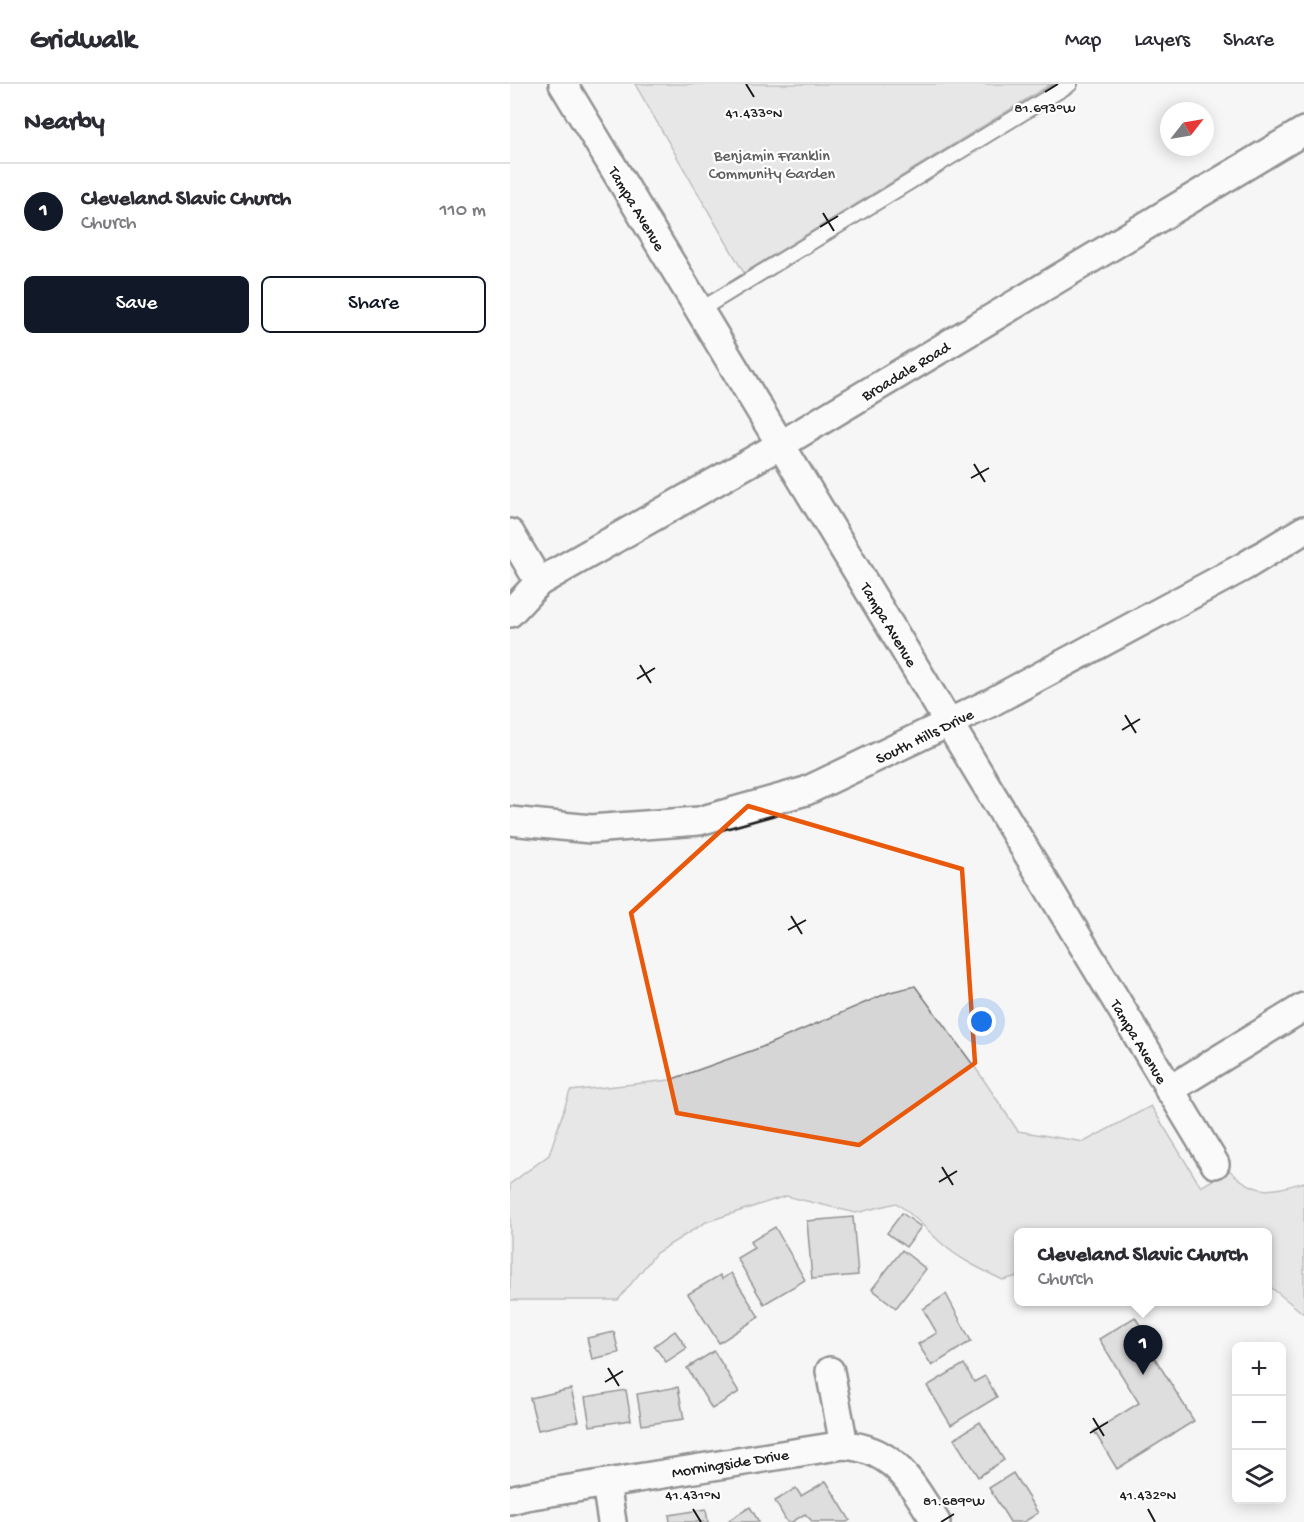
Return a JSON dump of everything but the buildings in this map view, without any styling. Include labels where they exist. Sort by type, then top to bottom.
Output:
[{"type":"street","name":"Tampa Avenue","points":[[563,84],[1215,1164]]},
{"type":"street","name":"Broadale Road","points":[[510,613],[539,582],[782,444],[1304,131]]},
{"type":"street","name":"South Hills Drive","points":[[510,821],[591,829],[699,821],[806,791],[950,724],[1245,566],[1304,530]]},
{"type":"street","points":[[510,533],[539,582]]},
{"type":"street","points":[[1169,1090],[1304,1007]]},
{"type":"street","points":[[830,1371],[844,1445],[876,1452],[896,1466],[912,1484],[936,1522]]},
{"type":"street","name":"Morningside Drive","points":[[510,1500],[844,1445]]},
{"type":"street","points":[[606,1483],[612,1522]]},
{"type":"lane","points":[[700,310],[1070,84]]},
{"type":"highlighted area","points":[[748,806],[962,869],[975,1063],[859,1145],[677,1113],[631,913]]},
{"type":"green space","name":"Benjamin Franklin Community Garden","points":[[635,84],[1051,84],[744,273]]},
{"type":"green space","points":[[915,986],[1018,1131],[1084,1142],[1151,1106],[1201,1187],[1229,1170],[1248,1184],[1264,1190],[1304,1182],[1304,1314],[1272,1288],[1272,1228],[1014,1228],[1014,1277],[1003,1280],[953,1253],[896,1203],[856,1213],[786,1196],[706,1222],[656,1253],[618,1300],[510,1300],[510,1184],[549,1155],[570,1091],[670,1080],[762,1047],[890,992]]},
{"type":"place","name":"Cleveland Slavic Church","points":[[1143,1375]]}]
